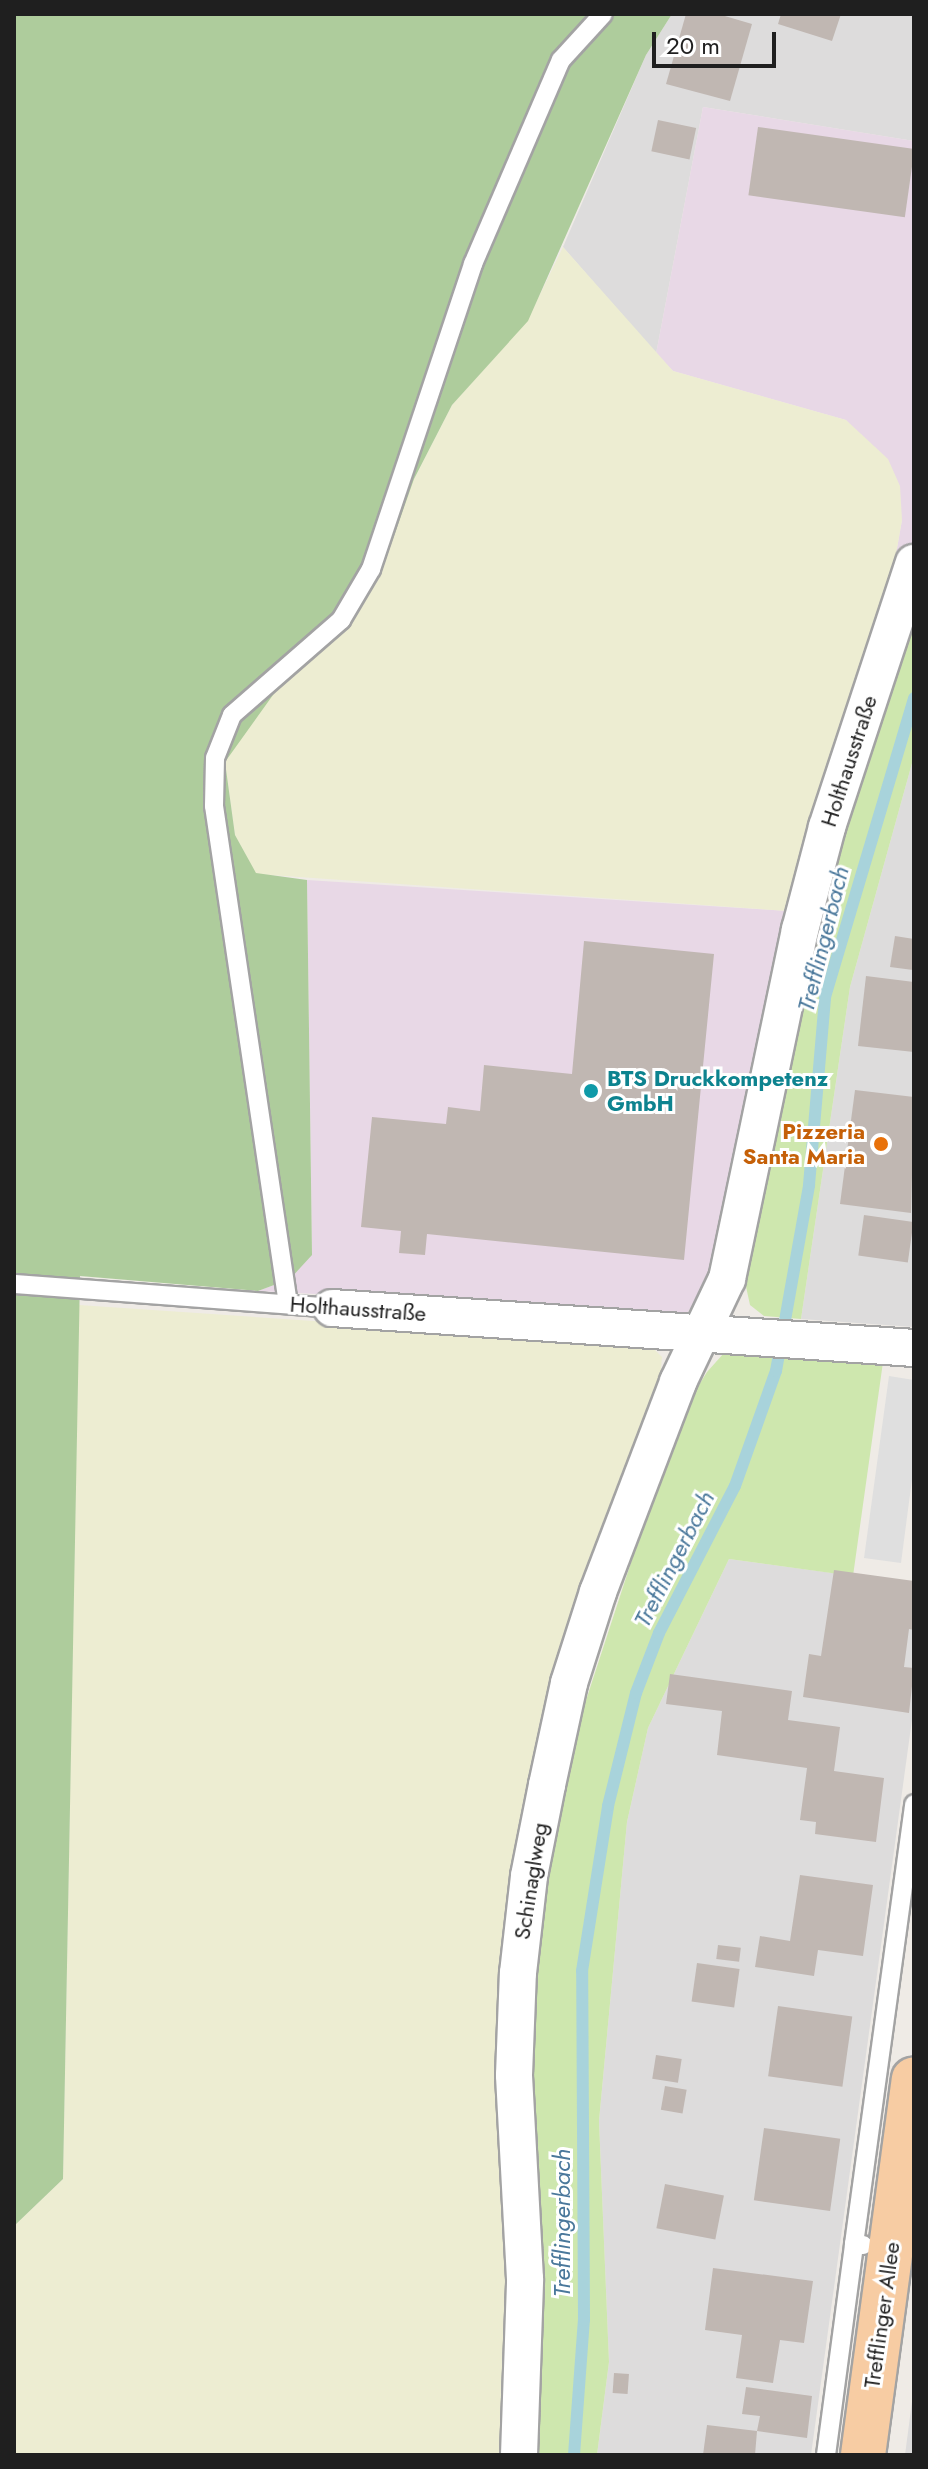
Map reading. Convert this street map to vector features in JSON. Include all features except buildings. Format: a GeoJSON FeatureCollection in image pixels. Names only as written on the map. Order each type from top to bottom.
{"type":"FeatureCollection","features":[{"type":"Feature","properties":{"kind":"main road","name":"Trefflinger Allee"},"geometry":{"type":"LineString","coordinates":[[863,2455],[887,2247],[914,2079]]}},
{"type":"Feature","properties":{"kind":"street","name":"Holthausstraße"},"geometry":{"type":"LineString","coordinates":[[702,1334],[727,1279],[772,1052],[827,827],[914,563]]}},
{"type":"Feature","properties":{"kind":"street","name":"Holthausstraße"},"geometry":{"type":"LineString","coordinates":[[332,1308],[914,1348]]}},
{"type":"Feature","properties":{"kind":"street","name":"Schinaglweg"},"geometry":{"type":"LineString","coordinates":[[519,2455],[525,2279],[514,2075],[529,1876],[569,1683],[588,1622],[678,1382],[702,1334]]}},
{"type":"Feature","properties":{"kind":"lane"},"geometry":{"type":"LineString","coordinates":[[288,1304],[214,806],[215,758],[232,715],[341,620],[371,569],[473,264],[561,60],[603,14]]}},
{"type":"Feature","properties":{"kind":"lane","name":"Holthausstraße"},"geometry":{"type":"LineString","coordinates":[[14,1284],[332,1308]]}},
{"type":"Feature","properties":{"kind":"lane"},"geometry":{"type":"LineString","coordinates":[[826,2455],[887,2247],[914,1804]]}},
{"type":"Feature","properties":{"kind":"shaded area"},"geometry":{"type":"Polygon","coordinates":[[[672,14],[914,14],[914,141],[703,107],[656,354],[563,247],[646,55],[672,14]]]}},
{"type":"Feature","properties":{"kind":"shaded area"},"geometry":{"type":"Polygon","coordinates":[[[703,107],[914,141],[914,559],[896,554],[902,520],[846,420],[673,371],[656,354],[703,107]]]}},
{"type":"Feature","properties":{"kind":"shaded area"},"geometry":{"type":"Polygon","coordinates":[[[914,756],[914,1327],[801,1319],[850,987],[914,756]]]}},
{"type":"Feature","properties":{"kind":"shaded area"},"geometry":{"type":"Polygon","coordinates":[[[307,880],[788,911],[718,1251],[705,1287],[687,1313],[258,1291],[290,1279],[312,1254],[307,880]]]}},
{"type":"Feature","properties":{"kind":"shaded area"},"geometry":{"type":"Polygon","coordinates":[[[889,1376],[914,1380],[914,1464],[901,1563],[864,1558],[889,1376]]]}},
{"type":"Feature","properties":{"kind":"shaded area"},"geometry":{"type":"Polygon","coordinates":[[[729,1559],[914,1584],[914,1705],[811,2455],[597,2455],[609,2362],[599,2121],[627,1822],[648,1728],[729,1559]]]}},
{"type":"Feature","properties":{"kind":"shaded area"},"geometry":{"type":"Polygon","coordinates":[[[914,2386],[914,2455],[905,2455],[914,2386]]]}},
{"type":"Feature","properties":{"kind":"green space"},"geometry":{"type":"Polygon","coordinates":[[[14,14],[672,14],[646,55],[528,321],[452,405],[414,479],[381,573],[347,629],[288,674],[225,762],[235,835],[256,873],[307,880],[312,1255],[290,1279],[258,1291],[80,1276],[63,2179],[14,2226],[14,14]]]}},
{"type":"Feature","properties":{"kind":"green space"},"geometry":{"type":"Polygon","coordinates":[[[563,247],[673,371],[846,420],[888,459],[900,486],[902,520],[896,554],[788,911],[256,874],[235,835],[225,762],[414,479],[452,405],[527,321],[563,247]]]}},
{"type":"Feature","properties":{"kind":"green space"},"geometry":{"type":"Polygon","coordinates":[[[914,615],[914,756],[850,987],[801,1319],[764,1316],[750,1305],[745,1282],[788,1053],[848,812],[914,615]]]}},
{"type":"Feature","properties":{"kind":"green space"},"geometry":{"type":"Polygon","coordinates":[[[79,1305],[622,1342],[650,1345],[662,1357],[660,1381],[540,1757],[504,2455],[14,2455],[14,2226],[63,2179],[79,1305]]]}},
{"type":"Feature","properties":{"kind":"green space"},"geometry":{"type":"Polygon","coordinates":[[[740,1351],[883,1362],[853,1576],[729,1559],[648,1728],[627,1822],[599,2121],[609,2362],[597,2455],[530,2455],[530,2035],[553,1839],[574,1737],[657,1483],[689,1401],[707,1372],[724,1353],[740,1351]]]}},
{"type":"Feature","properties":{"kind":"waterway","name":"Trefflingerbach"},"geometry":{"type":"LineString","coordinates":[[574,2455],[584,2320],[582,1971],[608,1806],[636,1693],[659,1633],[735,1486],[776,1371],[809,1185],[825,997],[914,698]]}},
{"type":"Feature","properties":{"kind":"place","name":"BTS Druckkompetenz GmbH"},"geometry":{"type":"Point","coordinates":[591,1091]}},
{"type":"Feature","properties":{"kind":"place","name":"Pizzeria Santa Maria"},"geometry":{"type":"Point","coordinates":[881,1144]}}]}
